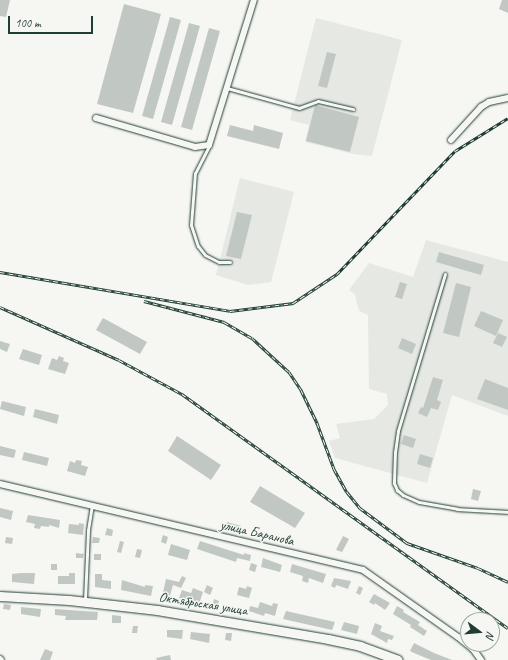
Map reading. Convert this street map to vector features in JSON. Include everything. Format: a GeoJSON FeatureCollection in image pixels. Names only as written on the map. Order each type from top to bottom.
{"type":"FeatureCollection","features":[{"type":"Feature","properties":{"kind":"street"},"geometry":{"type":"LineString","coordinates":[[96,118],[195,147],[209,145],[228,88],[254,0]]}},
{"type":"Feature","properties":{"kind":"street"},"geometry":{"type":"LineString","coordinates":[[451,140],[481,107],[489,102],[508,98]]}},
{"type":"Feature","properties":{"kind":"street","name":"улица Баранова"},"geometry":{"type":"LineString","coordinates":[[0,484],[363,570],[458,637],[473,649],[481,660]]}},
{"type":"Feature","properties":{"kind":"street","name":"Октябрьская улица"},"geometry":{"type":"LineString","coordinates":[[0,596],[85,602],[157,610],[328,639],[360,646],[398,660]]}},
{"type":"Feature","properties":{"kind":"lane"},"geometry":{"type":"LineString","coordinates":[[228,88],[299,108],[318,101],[353,109]]}},
{"type":"Feature","properties":{"kind":"lane"},"geometry":{"type":"LineString","coordinates":[[209,145],[195,173],[191,225],[198,246],[205,255],[219,262],[230,262]]}},
{"type":"Feature","properties":{"kind":"lane"},"geometry":{"type":"LineString","coordinates":[[445,274],[398,431],[395,452],[394,483],[397,490],[403,495],[418,502],[457,509],[508,512]]}},
{"type":"Feature","properties":{"kind":"lane"},"geometry":{"type":"LineString","coordinates":[[85,602],[88,530],[92,506]]}},
{"type":"Feature","properties":{"kind":"shaded area"},"geometry":{"type":"Polygon","coordinates":[[[316,18],[402,40],[372,156],[353,154],[305,142],[309,125],[290,120],[316,18]]]}},
{"type":"Feature","properties":{"kind":"shaded area"},"geometry":{"type":"Polygon","coordinates":[[[240,178],[294,192],[271,282],[248,285],[216,275],[240,178]]]}},
{"type":"Feature","properties":{"kind":"shaded area"},"geometry":{"type":"Polygon","coordinates":[[[426,240],[508,262],[508,416],[452,395],[427,483],[335,458],[329,441],[340,438],[336,424],[374,419],[388,405],[387,394],[369,389],[368,315],[359,311],[355,294],[349,290],[369,263],[413,277],[426,240]]]}},
{"type":"Feature","properties":{"kind":"building"},"geometry":{"type":"Polygon","coordinates":[[[0,0],[10,0],[6,17],[0,16],[0,0]]]}},
{"type":"Feature","properties":{"kind":"building"},"geometry":{"type":"Polygon","coordinates":[[[502,0],[508,0],[508,13],[499,9],[502,0]]]}},
{"type":"Feature","properties":{"kind":"building"},"geometry":{"type":"Polygon","coordinates":[[[124,4],[161,14],[133,113],[97,104],[124,4]]]}},
{"type":"Feature","properties":{"kind":"building"},"geometry":{"type":"Polygon","coordinates":[[[170,17],[181,20],[153,119],[142,116],[170,17]]]}},
{"type":"Feature","properties":{"kind":"building"},"geometry":{"type":"Polygon","coordinates":[[[189,23],[200,26],[172,125],[161,122],[189,23]]]}},
{"type":"Feature","properties":{"kind":"building"},"geometry":{"type":"Polygon","coordinates":[[[209,28],[220,31],[192,130],[181,127],[209,28]]]}},
{"type":"Feature","properties":{"kind":"building"},"geometry":{"type":"Polygon","coordinates":[[[327,52],[336,54],[327,88],[318,86],[327,52]]]}},
{"type":"Feature","properties":{"kind":"building"},"geometry":{"type":"Polygon","coordinates":[[[315,105],[359,117],[350,152],[306,141],[315,105]]]}},
{"type":"Feature","properties":{"kind":"building"},"geometry":{"type":"Polygon","coordinates":[[[230,125],[253,131],[254,125],[283,133],[279,149],[227,136],[230,125]]]}},
{"type":"Feature","properties":{"kind":"building"},"geometry":{"type":"Polygon","coordinates":[[[237,212],[252,215],[241,259],[226,256],[237,212]]]}},
{"type":"Feature","properties":{"kind":"building"},"geometry":{"type":"Polygon","coordinates":[[[439,252],[484,265],[481,275],[436,262],[439,252]]]}},
{"type":"Feature","properties":{"kind":"building"},"geometry":{"type":"Polygon","coordinates":[[[400,282],[407,284],[402,299],[395,297],[400,282]]]}},
{"type":"Feature","properties":{"kind":"building"},"geometry":{"type":"Polygon","coordinates":[[[456,283],[471,287],[459,337],[443,333],[456,283]]]}},
{"type":"Feature","properties":{"kind":"building"},"geometry":{"type":"Polygon","coordinates":[[[481,311],[503,320],[496,336],[474,326],[481,311]]]}},
{"type":"Feature","properties":{"kind":"building"},"geometry":{"type":"Polygon","coordinates":[[[103,318],[147,342],[140,354],[96,330],[103,318]]]}},
{"type":"Feature","properties":{"kind":"building"},"geometry":{"type":"Polygon","coordinates":[[[498,333],[507,337],[502,347],[493,343],[498,333]]]}},
{"type":"Feature","properties":{"kind":"building"},"geometry":{"type":"Polygon","coordinates":[[[402,338],[416,344],[412,354],[398,348],[402,338]]]}},
{"type":"Feature","properties":{"kind":"building"},"geometry":{"type":"Polygon","coordinates":[[[0,341],[10,344],[7,352],[0,349],[0,341]]]}},
{"type":"Feature","properties":{"kind":"building"},"geometry":{"type":"Polygon","coordinates":[[[23,349],[42,355],[39,365],[19,359],[23,349]]]}},
{"type":"Feature","properties":{"kind":"building"},"geometry":{"type":"Polygon","coordinates":[[[59,356],[64,358],[63,361],[69,363],[65,374],[48,369],[52,358],[57,360],[59,356]]]}},
{"type":"Feature","properties":{"kind":"building"},"geometry":{"type":"Polygon","coordinates":[[[433,377],[443,380],[437,400],[441,402],[438,410],[431,408],[427,417],[418,413],[421,407],[423,408],[433,377]]]}},
{"type":"Feature","properties":{"kind":"building"},"geometry":{"type":"Polygon","coordinates":[[[485,379],[508,388],[508,410],[477,399],[485,379]]]}},
{"type":"Feature","properties":{"kind":"building"},"geometry":{"type":"Polygon","coordinates":[[[2,401],[26,407],[24,416],[0,409],[2,401]]]}},
{"type":"Feature","properties":{"kind":"building"},"geometry":{"type":"Polygon","coordinates":[[[35,409],[59,415],[57,424],[33,417],[35,409]]]}},
{"type":"Feature","properties":{"kind":"building"},"geometry":{"type":"Polygon","coordinates":[[[404,435],[416,439],[413,448],[401,444],[404,435]]]}},
{"type":"Feature","properties":{"kind":"building"},"geometry":{"type":"Polygon","coordinates":[[[177,436],[221,465],[211,480],[168,451],[177,436]]]}},
{"type":"Feature","properties":{"kind":"building"},"geometry":{"type":"Polygon","coordinates":[[[0,446],[16,450],[14,458],[0,455],[0,446]]]}},
{"type":"Feature","properties":{"kind":"building"},"geometry":{"type":"Polygon","coordinates":[[[24,452],[49,458],[47,466],[22,460],[24,452]]]}},
{"type":"Feature","properties":{"kind":"building"},"geometry":{"type":"Polygon","coordinates":[[[420,454],[433,458],[430,468],[417,464],[420,454]]]}},
{"type":"Feature","properties":{"kind":"building"},"geometry":{"type":"Polygon","coordinates":[[[76,460],[82,461],[81,465],[88,467],[85,476],[67,471],[70,461],[75,463],[76,460]]]}},
{"type":"Feature","properties":{"kind":"building"},"geometry":{"type":"Polygon","coordinates":[[[260,486],[305,513],[295,528],[250,502],[260,486]]]}},
{"type":"Feature","properties":{"kind":"building"},"geometry":{"type":"Polygon","coordinates":[[[473,489],[481,491],[478,501],[471,499],[473,489]]]}},
{"type":"Feature","properties":{"kind":"building"},"geometry":{"type":"Polygon","coordinates":[[[0,508],[13,511],[11,520],[0,517],[0,508]]]}},
{"type":"Feature","properties":{"kind":"building"},"geometry":{"type":"Polygon","coordinates":[[[28,515],[60,520],[59,528],[49,525],[49,527],[41,526],[40,529],[34,528],[35,524],[26,522],[28,515]]]}},
{"type":"Feature","properties":{"kind":"building"},"geometry":{"type":"Polygon","coordinates":[[[227,522],[241,526],[239,533],[225,530],[227,522]]]}},
{"type":"Feature","properties":{"kind":"building"},"geometry":{"type":"Polygon","coordinates":[[[79,523],[84,524],[83,535],[68,533],[69,524],[79,525],[79,523]]]}},
{"type":"Feature","properties":{"kind":"building"},"geometry":{"type":"Polygon","coordinates":[[[107,528],[113,530],[112,536],[105,535],[107,528]]]}},
{"type":"Feature","properties":{"kind":"building"},"geometry":{"type":"Polygon","coordinates":[[[163,535],[168,537],[166,544],[161,542],[163,535]]]}},
{"type":"Feature","properties":{"kind":"building"},"geometry":{"type":"Polygon","coordinates":[[[343,536],[349,539],[342,552],[336,550],[343,536]]]}},
{"type":"Feature","properties":{"kind":"building"},"geometry":{"type":"Polygon","coordinates":[[[6,537],[13,538],[12,544],[5,543],[6,537]]]}},
{"type":"Feature","properties":{"kind":"building"},"geometry":{"type":"Polygon","coordinates":[[[93,537],[100,538],[99,543],[92,543],[93,537]]]}},
{"type":"Feature","properties":{"kind":"building"},"geometry":{"type":"Polygon","coordinates":[[[120,541],[124,542],[121,553],[117,552],[120,541]]]}},
{"type":"Feature","properties":{"kind":"building"},"geometry":{"type":"Polygon","coordinates":[[[200,541],[244,555],[244,553],[251,555],[250,561],[237,558],[236,562],[197,549],[200,541]]]}},
{"type":"Feature","properties":{"kind":"building"},"geometry":{"type":"Polygon","coordinates":[[[171,544],[190,550],[187,560],[168,555],[171,544]]]}},
{"type":"Feature","properties":{"kind":"building"},"geometry":{"type":"Polygon","coordinates":[[[137,549],[142,550],[140,558],[135,557],[137,549]]]}},
{"type":"Feature","properties":{"kind":"building"},"geometry":{"type":"Polygon","coordinates":[[[76,553],[84,554],[83,558],[76,558],[76,553]]]}},
{"type":"Feature","properties":{"kind":"building"},"geometry":{"type":"Polygon","coordinates":[[[94,554],[101,554],[101,560],[94,560],[94,554]]]}},
{"type":"Feature","properties":{"kind":"building"},"geometry":{"type":"Polygon","coordinates":[[[263,558],[282,565],[280,572],[261,567],[263,558]]]}},
{"type":"Feature","properties":{"kind":"building"},"geometry":{"type":"Polygon","coordinates":[[[251,563],[257,565],[255,572],[249,570],[251,563]]]}},
{"type":"Feature","properties":{"kind":"building"},"geometry":{"type":"Polygon","coordinates":[[[51,564],[57,564],[57,570],[51,570],[51,564]]]}},
{"type":"Feature","properties":{"kind":"building"},"geometry":{"type":"Polygon","coordinates":[[[292,564],[326,574],[323,583],[309,578],[308,583],[302,581],[303,576],[290,572],[292,564]]]}},
{"type":"Feature","properties":{"kind":"building"},"geometry":{"type":"Polygon","coordinates":[[[35,573],[34,584],[12,582],[12,574],[35,573]]]}},
{"type":"Feature","properties":{"kind":"building"},"geometry":{"type":"Polygon","coordinates":[[[69,573],[75,573],[75,584],[58,584],[58,576],[69,576],[69,573]]]}},
{"type":"Feature","properties":{"kind":"building"},"geometry":{"type":"Polygon","coordinates":[[[95,574],[102,574],[102,580],[111,581],[111,589],[95,587],[95,574]]]}},
{"type":"Feature","properties":{"kind":"building"},"geometry":{"type":"Polygon","coordinates":[[[182,576],[186,578],[181,588],[173,585],[169,599],[162,597],[166,579],[179,582],[182,576]]]}},
{"type":"Feature","properties":{"kind":"building"},"geometry":{"type":"Polygon","coordinates":[[[334,578],[351,581],[348,589],[336,585],[335,588],[331,586],[334,578]]]}},
{"type":"Feature","properties":{"kind":"building"},"geometry":{"type":"Polygon","coordinates":[[[122,580],[145,587],[145,585],[153,586],[151,596],[121,590],[122,580]]]}},
{"type":"Feature","properties":{"kind":"building"},"geometry":{"type":"Polygon","coordinates":[[[207,585],[213,588],[210,595],[204,592],[207,585]]]}},
{"type":"Feature","properties":{"kind":"building"},"geometry":{"type":"Polygon","coordinates":[[[247,586],[252,588],[249,598],[237,595],[239,587],[246,589],[247,586]]]}},
{"type":"Feature","properties":{"kind":"building"},"geometry":{"type":"Polygon","coordinates":[[[359,586],[363,588],[360,595],[356,593],[359,586]]]}},
{"type":"Feature","properties":{"kind":"building"},"geometry":{"type":"Polygon","coordinates":[[[193,588],[203,592],[199,604],[179,598],[182,590],[191,593],[193,588]]]}},
{"type":"Feature","properties":{"kind":"building"},"geometry":{"type":"Polygon","coordinates":[[[374,594],[390,603],[385,610],[375,603],[374,605],[369,602],[374,594]]]}},
{"type":"Feature","properties":{"kind":"building"},"geometry":{"type":"Polygon","coordinates":[[[214,599],[219,601],[217,609],[212,607],[214,599]]]}},
{"type":"Feature","properties":{"kind":"building"},"geometry":{"type":"Polygon","coordinates":[[[260,602],[272,606],[273,603],[278,604],[275,616],[265,613],[264,616],[249,611],[250,606],[258,608],[260,602]]]}},
{"type":"Feature","properties":{"kind":"building"},"geometry":{"type":"Polygon","coordinates":[[[4,604],[11,605],[10,610],[3,609],[4,604]]]}},
{"type":"Feature","properties":{"kind":"building"},"geometry":{"type":"Polygon","coordinates":[[[397,606],[404,610],[403,612],[420,622],[418,625],[427,631],[424,636],[410,627],[411,625],[393,614],[397,606]]]}},
{"type":"Feature","properties":{"kind":"building"},"geometry":{"type":"Polygon","coordinates":[[[21,607],[41,609],[40,617],[21,614],[21,607]]]}},
{"type":"Feature","properties":{"kind":"building"},"geometry":{"type":"Polygon","coordinates":[[[55,609],[98,612],[97,620],[65,620],[66,616],[55,615],[55,609]]]}},
{"type":"Feature","properties":{"kind":"building"},"geometry":{"type":"Polygon","coordinates":[[[286,611],[335,622],[332,630],[283,619],[286,611]]]}},
{"type":"Feature","properties":{"kind":"building"},"geometry":{"type":"Polygon","coordinates":[[[112,615],[121,616],[121,623],[112,623],[112,615]]]}},
{"type":"Feature","properties":{"kind":"building"},"geometry":{"type":"Polygon","coordinates":[[[344,622],[359,626],[357,634],[341,630],[344,622]]]}},
{"type":"Feature","properties":{"kind":"building"},"geometry":{"type":"Polygon","coordinates":[[[375,623],[382,626],[380,631],[394,636],[392,640],[388,639],[387,643],[371,634],[375,623]]]}},
{"type":"Feature","properties":{"kind":"building"},"geometry":{"type":"Polygon","coordinates":[[[133,626],[138,626],[137,633],[132,633],[133,626]]]}},
{"type":"Feature","properties":{"kind":"building"},"geometry":{"type":"Polygon","coordinates":[[[167,630],[183,630],[182,639],[167,637],[167,630]]]}},
{"type":"Feature","properties":{"kind":"building"},"geometry":{"type":"Polygon","coordinates":[[[191,632],[210,634],[209,643],[190,639],[191,632]]]}},
{"type":"Feature","properties":{"kind":"building"},"geometry":{"type":"Polygon","coordinates":[[[226,633],[232,633],[231,641],[225,640],[226,633]]]}},
{"type":"Feature","properties":{"kind":"building"},"geometry":{"type":"Polygon","coordinates":[[[414,643],[452,660],[431,660],[414,653],[410,651],[414,643]]]}},
{"type":"Feature","properties":{"kind":"building"},"geometry":{"type":"Polygon","coordinates":[[[45,649],[53,652],[50,660],[40,660],[45,649]]]}},
{"type":"Feature","properties":{"kind":"building"},"geometry":{"type":"Polygon","coordinates":[[[170,655],[171,660],[157,660],[156,658],[170,655]]]}},
{"type":"Feature","properties":{"kind":"railway"},"geometry":{"type":"LineString","coordinates":[[0,272],[230,311],[293,303],[337,274],[455,151],[508,118]]}},
{"type":"Feature","properties":{"kind":"railway"},"geometry":{"type":"LineString","coordinates":[[144,301],[224,322],[252,338],[289,372],[301,390],[317,423],[334,469],[347,492],[360,508],[407,543],[478,568],[508,582]]}},
{"type":"Feature","properties":{"kind":"railway"},"geometry":{"type":"LineString","coordinates":[[0,307],[119,360],[182,394],[508,628]]}}]}
